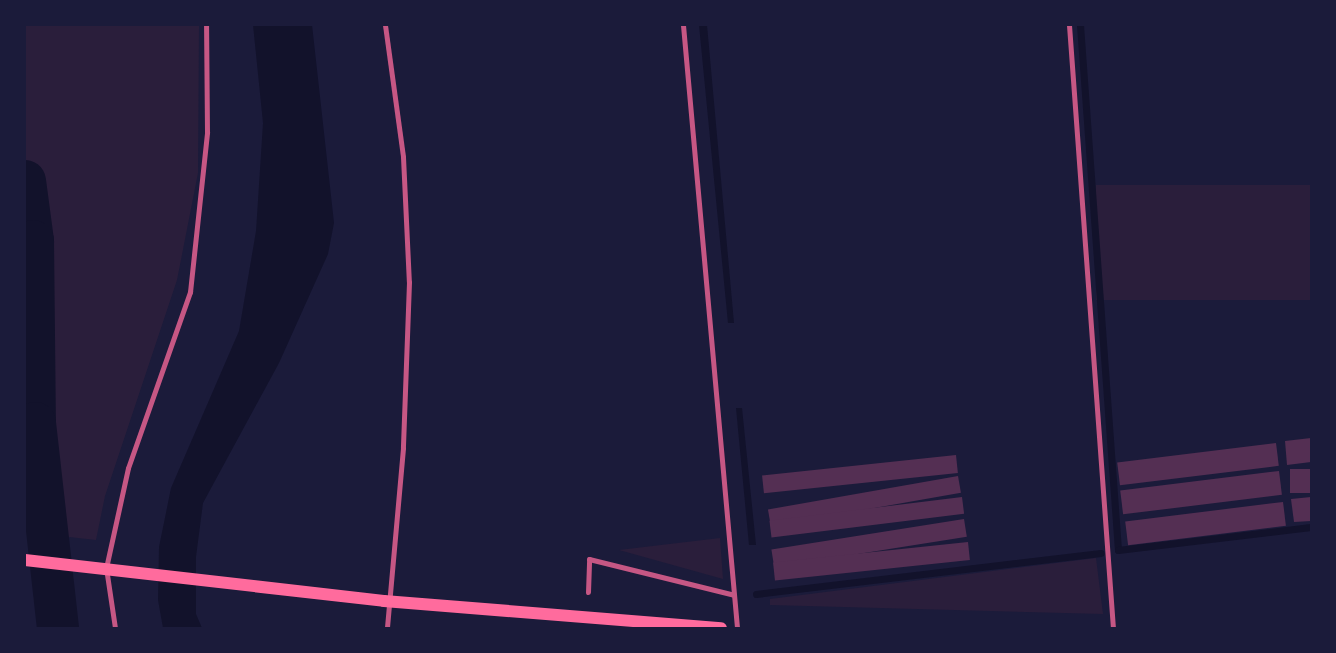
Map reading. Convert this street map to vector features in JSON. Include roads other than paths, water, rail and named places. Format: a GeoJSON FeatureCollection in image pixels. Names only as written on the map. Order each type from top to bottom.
{"type":"FeatureCollection","features":[{"type":"Feature","properties":{"kind":"main road"},"geometry":{"type":"LineString","coordinates":[[25,560],[112,568],[388,601],[721,628]]}},
{"type":"Feature","properties":{"kind":"street"},"geometry":{"type":"LineString","coordinates":[[115,628],[112,568],[128,468],[190,292],[207,132],[206,25]]}},
{"type":"Feature","properties":{"kind":"street"},"geometry":{"type":"LineString","coordinates":[[385,25],[403,157],[408,282],[403,448],[387,628]]}},
{"type":"Feature","properties":{"kind":"street"},"geometry":{"type":"LineString","coordinates":[[683,25],[737,628]]}},
{"type":"Feature","properties":{"kind":"street"},"geometry":{"type":"LineString","coordinates":[[1069,25],[1113,628]]}},
{"type":"Feature","properties":{"kind":"street"},"geometry":{"type":"LineString","coordinates":[[588,592],[589,559],[734,595]]}},
{"type":"Feature","properties":{"kind":"waterway"},"geometry":{"type":"LineString","coordinates":[[1080,25],[1118,550],[1311,527]]}},
{"type":"Feature","properties":{"kind":"waterway"},"geometry":{"type":"LineString","coordinates":[[25,181],[33,241],[35,423],[58,628]]}},
{"type":"Feature","properties":{"kind":"waterway"},"geometry":{"type":"LineString","coordinates":[[756,594],[1101,553]]}}]}
